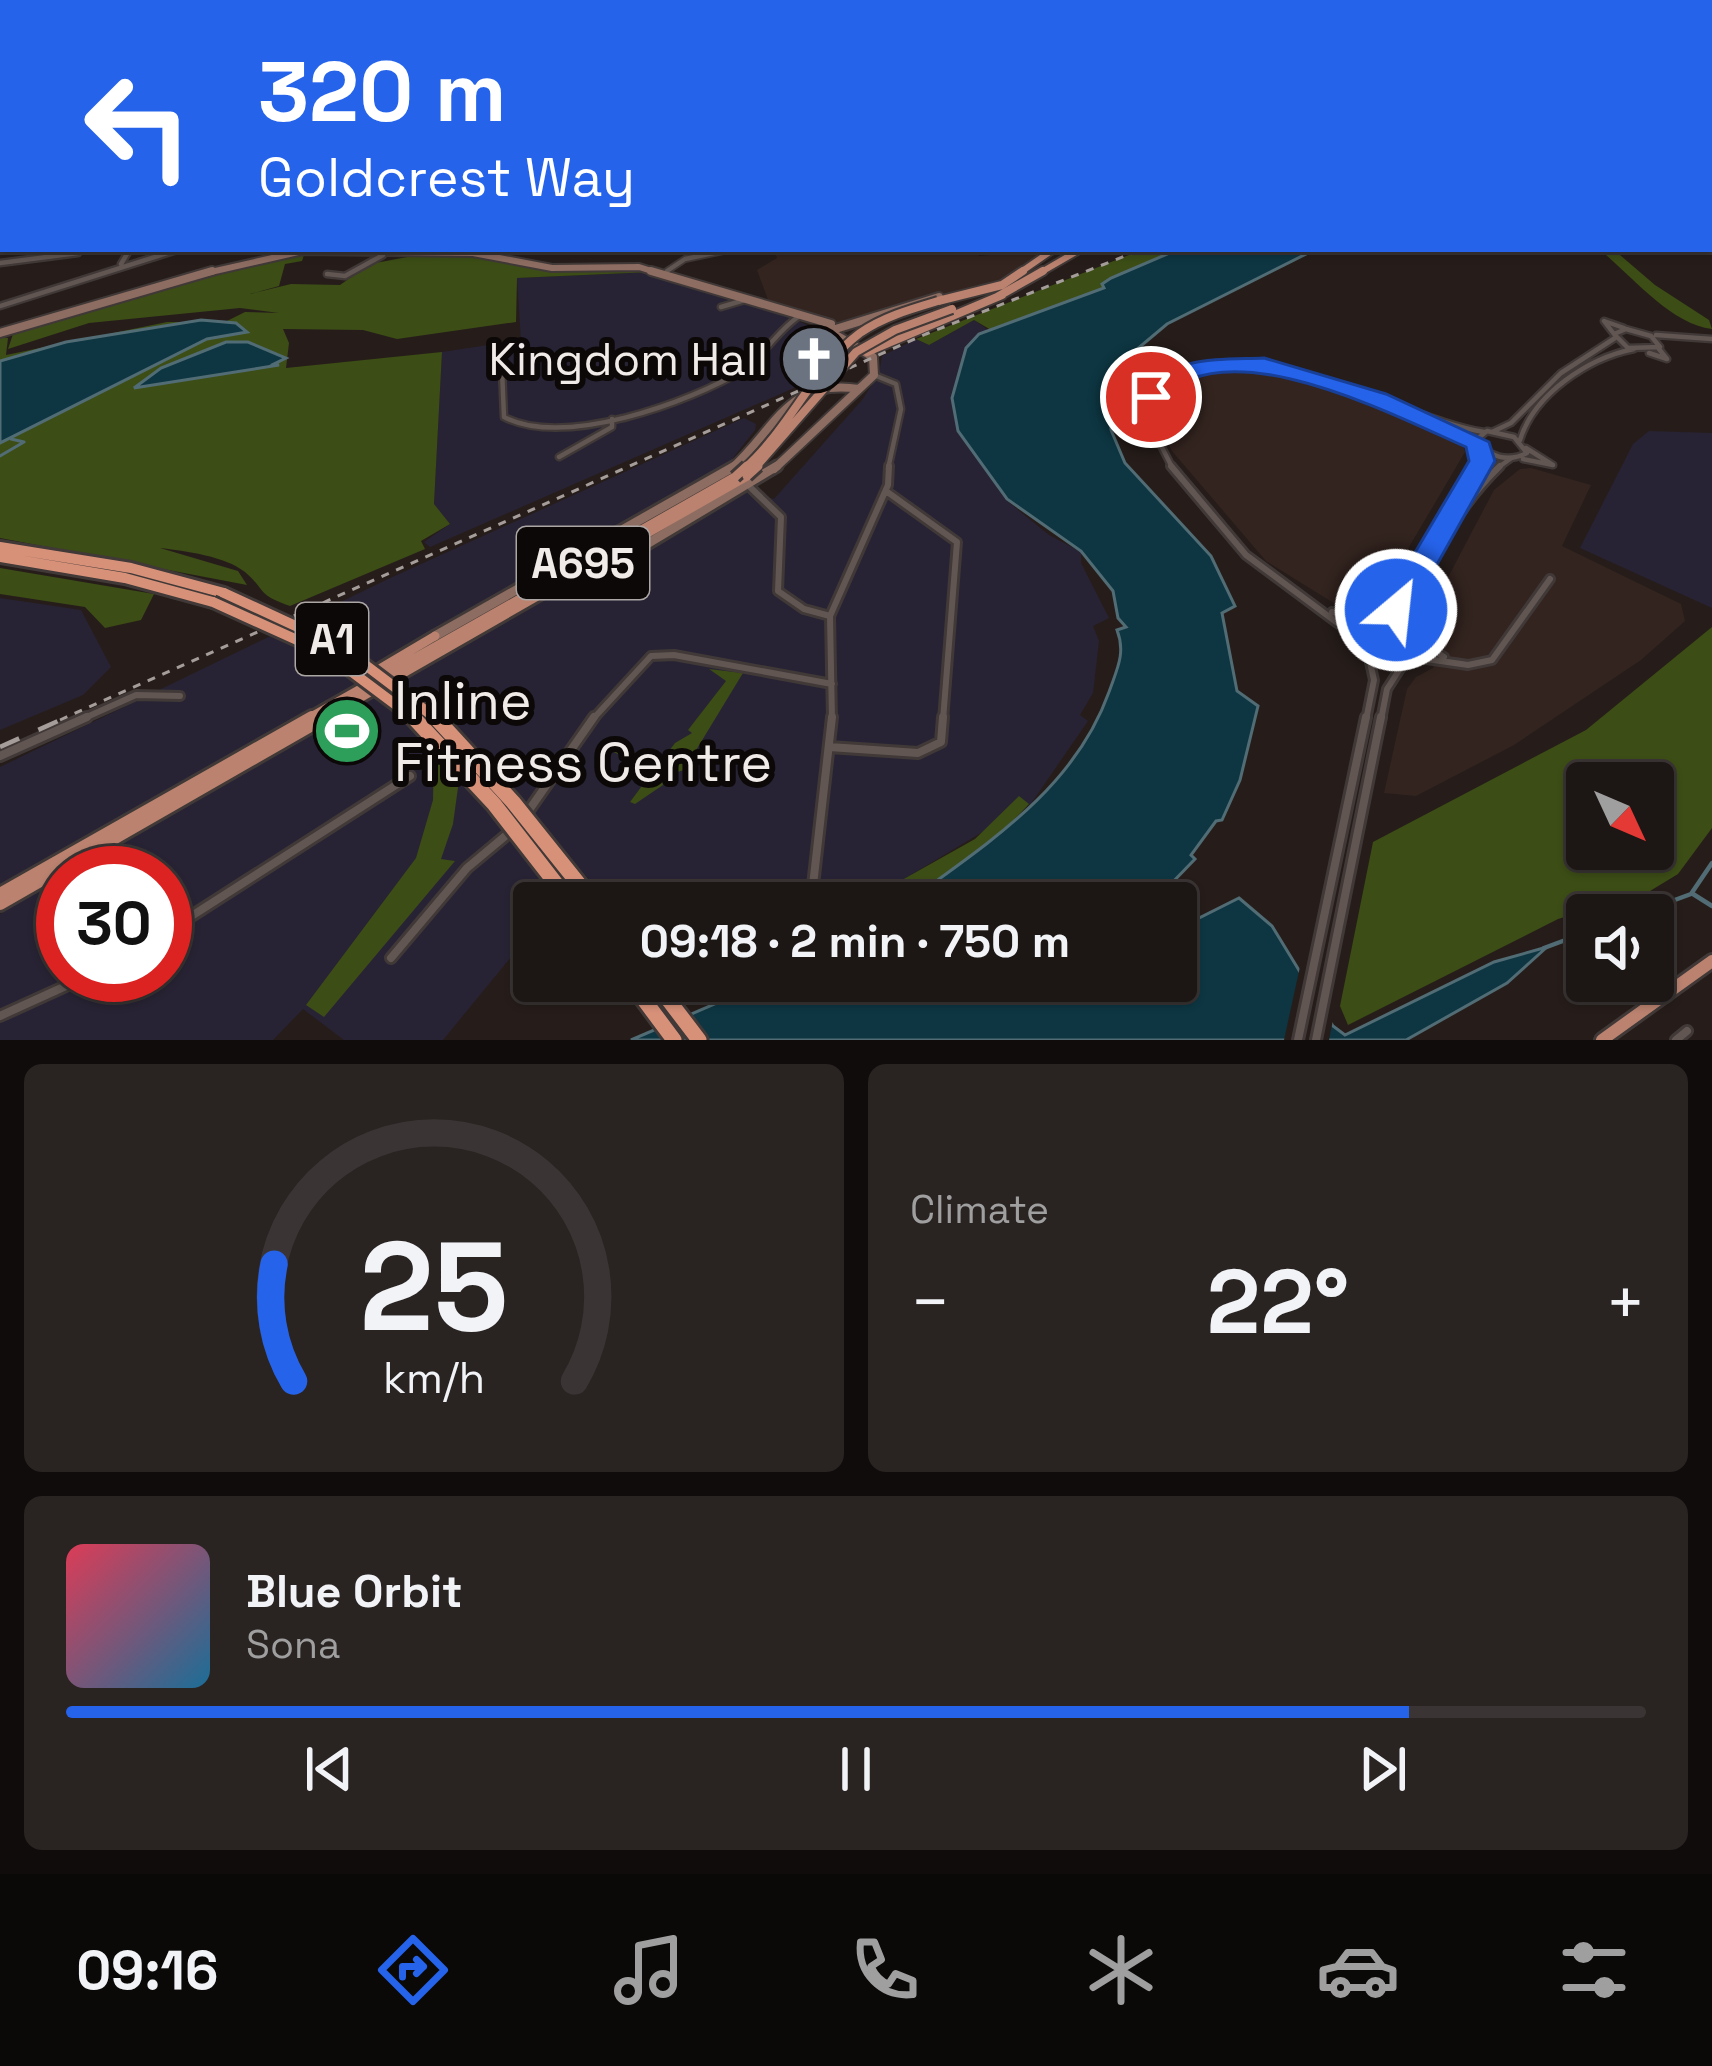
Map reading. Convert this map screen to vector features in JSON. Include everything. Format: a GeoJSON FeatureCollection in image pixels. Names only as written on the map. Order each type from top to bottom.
{"type":"FeatureCollection","features":[{"type":"Feature","properties":{"kind":"highway","name":"A1"},"geometry":{"type":"LineString","coordinates":[[0,547],[131,568],[333,639],[429,707],[488,768],[577,882]]}},
{"type":"Feature","properties":{"kind":"highway","name":"A1"},"geometry":{"type":"LineString","coordinates":[[0,557],[218,597],[314,644],[401,703],[464,765],[555,882]]}},
{"type":"Feature","properties":{"kind":"highway"},"geometry":{"type":"LineString","coordinates":[[646,1002],[674,1040]]}},
{"type":"Feature","properties":{"kind":"highway"},"geometry":{"type":"LineString","coordinates":[[670,1002],[699,1040]]}},
{"type":"Feature","properties":{"kind":"main road"},"geometry":{"type":"LineString","coordinates":[[0,333],[284,252]]}},
{"type":"Feature","properties":{"kind":"main road"},"geometry":{"type":"LineString","coordinates":[[328,252],[421,252]]}},
{"type":"Feature","properties":{"kind":"main road"},"geometry":{"type":"LineString","coordinates":[[466,252],[513,257],[552,268],[667,271],[833,328],[875,360],[874,375],[787,460],[744,480],[632,553],[544,593]]}},
{"type":"Feature","properties":{"kind":"main road","name":"A695"},"geometry":{"type":"LineString","coordinates":[[997,292],[1050,252]]}},
{"type":"Feature","properties":{"kind":"main road","name":"A695"},"geometry":{"type":"LineString","coordinates":[[100,846],[744,480],[776,451],[848,358],[893,330],[997,292],[1075,252]]}},
{"type":"Feature","properties":{"kind":"main road"},"geometry":{"type":"LineString","coordinates":[[833,328],[939,299],[997,292]]}},
{"type":"Feature","properties":{"kind":"main road"},"geometry":{"type":"LineString","coordinates":[[867,352],[997,292]]}},
{"type":"Feature","properties":{"kind":"main road","name":"A695"},"geometry":{"type":"LineString","coordinates":[[0,894],[301,720],[744,480],[844,340],[884,316],[939,299]]}},
{"type":"Feature","properties":{"kind":"main road"},"geometry":{"type":"LineString","coordinates":[[301,720],[435,636],[721,478],[748,455],[774,415],[792,400],[828,383],[859,389]]}},
{"type":"Feature","properties":{"kind":"main road","name":"A695"},"geometry":{"type":"LineString","coordinates":[[0,905],[36,883]]}},
{"type":"Feature","properties":{"kind":"main road"},"geometry":{"type":"LineString","coordinates":[[1602,1040],[1712,961]]}},
{"type":"Feature","properties":{"kind":"street"},"geometry":{"type":"LineString","coordinates":[[121,264],[128,252]]}},
{"type":"Feature","properties":{"kind":"street"},"geometry":{"type":"LineString","coordinates":[[0,306],[168,252]]}},
{"type":"Feature","properties":{"kind":"street"},"geometry":{"type":"LineString","coordinates":[[667,271],[685,259],[719,252]]}},
{"type":"Feature","properties":{"kind":"street"},"geometry":{"type":"LineString","coordinates":[[0,263],[78,253]]}},
{"type":"Feature","properties":{"kind":"street"},"geometry":{"type":"LineString","coordinates":[[327,274],[345,276],[383,255]]}},
{"type":"Feature","properties":{"kind":"street"},"geometry":{"type":"LineString","coordinates":[[32,278],[42,291]]}},
{"type":"Feature","properties":{"kind":"street"},"geometry":{"type":"LineString","coordinates":[[721,307],[748,299]]}},
{"type":"Feature","properties":{"kind":"street"},"geometry":{"type":"LineString","coordinates":[[1594,314],[1630,330],[1675,339],[1712,339]]}},
{"type":"Feature","properties":{"kind":"street"},"geometry":{"type":"LineString","coordinates":[[502,370],[504,417],[512,425],[542,430],[612,419],[742,371],[800,318]]}},
{"type":"Feature","properties":{"kind":"street"},"geometry":{"type":"LineString","coordinates":[[1604,320],[1615,336],[1634,349]]}},
{"type":"Feature","properties":{"kind":"street"},"geometry":{"type":"LineString","coordinates":[[1298,1040],[1374,680],[1367,650],[1359,639],[1247,556],[1174,469],[1149,427],[1154,392],[1190,368],[1256,363],[1316,377],[1452,427],[1494,431],[1511,423],[1567,369],[1630,330]]}},
{"type":"Feature","properties":{"kind":"street"},"geometry":{"type":"LineString","coordinates":[[1643,332],[1667,359]]}},
{"type":"Feature","properties":{"kind":"street"},"geometry":{"type":"LineString","coordinates":[[1643,351],[1675,339]]}},
{"type":"Feature","properties":{"kind":"street"},"geometry":{"type":"LineString","coordinates":[[1520,440],[1523,427],[1568,380],[1608,353],[1634,349],[1676,365]]}},
{"type":"Feature","properties":{"kind":"street"},"geometry":{"type":"LineString","coordinates":[[813,882],[829,747],[830,616],[886,491],[901,397],[893,381],[874,375]]}},
{"type":"Feature","properties":{"kind":"street"},"geometry":{"type":"LineString","coordinates":[[559,458],[612,427],[612,419]]}},
{"type":"Feature","properties":{"kind":"street"},"geometry":{"type":"LineString","coordinates":[[1452,427],[1480,446],[1515,459],[1553,465],[1520,440],[1494,431]]}},
{"type":"Feature","properties":{"kind":"street"},"geometry":{"type":"LineString","coordinates":[[1322,609],[1366,621],[1398,608],[1482,461],[1484,432]]}},
{"type":"Feature","properties":{"kind":"street"},"geometry":{"type":"LineString","coordinates":[[1316,1040],[1387,689],[1409,659],[1412,610],[1487,474],[1526,448]]}},
{"type":"Feature","properties":{"kind":"street"},"geometry":{"type":"LineString","coordinates":[[744,480],[781,517],[772,566],[778,589],[803,609],[830,616]]}},
{"type":"Feature","properties":{"kind":"street"},"geometry":{"type":"LineString","coordinates":[[829,747],[918,753],[941,742],[957,542],[886,491]]}},
{"type":"Feature","properties":{"kind":"street"},"geometry":{"type":"LineString","coordinates":[[1367,650],[1468,665],[1492,660],[1550,579]]}},
{"type":"Feature","properties":{"kind":"street"},"geometry":{"type":"LineString","coordinates":[[1379,619],[1447,659]]}},
{"type":"Feature","properties":{"kind":"street"},"geometry":{"type":"LineString","coordinates":[[1359,639],[1366,621]]}},
{"type":"Feature","properties":{"kind":"street"},"geometry":{"type":"LineString","coordinates":[[391,958],[467,868],[523,820],[550,770],[647,658],[669,654],[832,684]]}},
{"type":"Feature","properties":{"kind":"street"},"geometry":{"type":"LineString","coordinates":[[0,756],[136,695],[180,696]]}},
{"type":"Feature","properties":{"kind":"street"},"geometry":{"type":"LineString","coordinates":[[192,916],[410,776]]}},
{"type":"Feature","properties":{"kind":"street"},"geometry":{"type":"LineString","coordinates":[[0,1016],[36,1000]]}},
{"type":"Feature","properties":{"kind":"street"},"geometry":{"type":"LineString","coordinates":[[1676,1040],[1687,1031]]}},
{"type":"Feature","properties":{"kind":"shaded area"},"geometry":{"type":"Polygon","coordinates":[[[775,252],[977,252],[979,256],[1049,252],[993,289],[839,323],[771,308],[757,270],[777,258],[775,252]]]}},
{"type":"Feature","properties":{"kind":"shaded area"},"geometry":{"type":"Polygon","coordinates":[[[650,272],[789,316],[860,352],[810,381],[430,547],[424,542],[450,524],[434,505],[442,352],[521,340],[517,278],[650,272]]]}},
{"type":"Feature","properties":{"kind":"shaded area"},"geometry":{"type":"Polygon","coordinates":[[[974,320],[987,329],[963,368],[958,431],[1006,500],[1049,535],[1081,552],[1081,563],[1109,618],[1093,626],[1099,641],[1093,693],[1080,715],[1088,721],[1030,805],[1018,797],[994,825],[899,882],[591,882],[582,871],[573,882],[513,882],[513,955],[443,1040],[344,1040],[303,1009],[273,1040],[0,1040],[0,914],[36,892],[36,1002],[192,1002],[192,846],[115,846],[735,490],[774,499],[862,400],[879,374],[882,356],[916,339],[929,345],[974,320]]]}},
{"type":"Feature","properties":{"kind":"shaded area"},"geometry":{"type":"Polygon","coordinates":[[[1220,369],[1296,378],[1431,426],[1464,446],[1465,452],[1376,603],[1360,609],[1340,607],[1266,561],[1172,451],[1159,426],[1165,392],[1189,376],[1220,369]]]}},
{"type":"Feature","properties":{"kind":"shaded area"},"geometry":{"type":"Polygon","coordinates":[[[744,418],[756,424],[726,467],[730,476],[76,846],[36,846],[36,869],[0,889],[0,767],[388,579],[744,418]]]}},
{"type":"Feature","properties":{"kind":"shaded area"},"geometry":{"type":"Polygon","coordinates":[[[1649,431],[1712,433],[1712,608],[1580,548],[1633,444],[1649,431]]]}},
{"type":"Feature","properties":{"kind":"shaded area"},"geometry":{"type":"Polygon","coordinates":[[[1520,469],[1591,485],[1562,546],[1681,604],[1685,621],[1641,660],[1514,745],[1416,796],[1384,793],[1407,689],[1416,677],[1433,668],[1438,642],[1425,621],[1494,490],[1520,469]]]}},
{"type":"Feature","properties":{"kind":"shaded area"},"geometry":{"type":"Polygon","coordinates":[[[0,598],[81,610],[111,667],[83,695],[0,730],[0,598]]]}},
{"type":"Feature","properties":{"kind":"green space"},"geometry":{"type":"Polygon","coordinates":[[[1136,252],[1172,252],[1111,278],[1103,283],[1105,288],[991,330],[974,320],[929,345],[916,339],[1136,252]]]}},
{"type":"Feature","properties":{"kind":"green space"},"geometry":{"type":"Polygon","coordinates":[[[1602,252],[1616,252],[1655,285],[1709,320],[1712,329],[1681,318],[1602,252]]]}},
{"type":"Feature","properties":{"kind":"green space"},"geometry":{"type":"Polygon","coordinates":[[[304,255],[302,261],[285,264],[279,286],[250,294],[291,284],[340,285],[370,264],[418,255],[493,257],[555,271],[652,272],[517,278],[516,322],[397,339],[363,330],[283,329],[289,343],[286,368],[442,352],[434,504],[450,524],[421,541],[425,549],[290,606],[267,595],[237,566],[204,555],[160,548],[238,571],[247,585],[0,538],[0,337],[8,338],[6,355],[167,322],[225,322],[245,312],[279,313],[240,308],[89,323],[8,349],[13,334],[266,259],[304,255]]]}},
{"type":"Feature","properties":{"kind":"green space"},"geometry":{"type":"Polygon","coordinates":[[[0,568],[154,594],[141,620],[105,628],[85,607],[0,594],[0,568]]]}},
{"type":"Feature","properties":{"kind":"green space"},"geometry":{"type":"Polygon","coordinates":[[[1712,627],[1712,828],[1678,874],[1640,894],[1566,894],[1566,917],[1348,1025],[1340,1006],[1373,842],[1586,730],[1712,627]]]}},
{"type":"Feature","properties":{"kind":"green space"},"geometry":{"type":"Polygon","coordinates":[[[709,669],[743,673],[684,770],[661,777],[663,785],[635,804],[630,802],[653,771],[597,744],[657,767],[675,743],[692,733],[688,730],[726,681],[709,669]]]}},
{"type":"Feature","properties":{"kind":"green space"},"geometry":{"type":"Polygon","coordinates":[[[434,742],[460,773],[453,824],[441,859],[455,861],[324,1017],[306,1005],[416,858],[433,800],[434,742]]]}},
{"type":"Feature","properties":{"kind":"green space"},"geometry":{"type":"Polygon","coordinates":[[[1019,796],[1029,804],[938,882],[898,882],[975,839],[1019,796]]]}},
{"type":"Feature","properties":{"kind":"water"},"geometry":{"type":"Polygon","coordinates":[[[1172,252],[1310,252],[1167,324],[1117,366],[1108,388],[1111,430],[1125,463],[1211,556],[1235,606],[1222,613],[1237,691],[1258,706],[1240,780],[1222,820],[1216,821],[1191,855],[1195,859],[1173,882],[935,882],[1024,812],[1074,758],[1094,727],[1121,654],[1117,630],[1126,627],[1118,618],[1113,591],[1081,551],[1007,499],[958,431],[952,398],[966,348],[979,334],[1104,288],[1102,284],[1172,252]]]}},
{"type":"Feature","properties":{"kind":"water"},"geometry":{"type":"Polygon","coordinates":[[[201,320],[236,323],[247,332],[207,339],[0,443],[0,361],[66,342],[201,320]]]}},
{"type":"Feature","properties":{"kind":"water"},"geometry":{"type":"Polygon","coordinates":[[[226,342],[248,342],[286,358],[274,364],[279,365],[134,388],[161,368],[226,342]]]}},
{"type":"Feature","properties":{"kind":"water"},"geometry":{"type":"Polygon","coordinates":[[[1239,898],[1272,926],[1333,1026],[1345,1035],[1494,962],[1547,947],[1507,983],[1406,1040],[631,1040],[719,1002],[1197,1002],[1197,919],[1239,898]]]}},
{"type":"Feature","properties":{"kind":"pier"},"geometry":{"type":"Polygon","coordinates":[[[1301,962],[1334,1015],[1329,1040],[1284,1040],[1301,962]]]}},
{"type":"Feature","properties":{"kind":"waterway"},"geometry":{"type":"LineString","coordinates":[[0,456],[24,442],[11,439]]}},
{"type":"Feature","properties":{"kind":"waterway"},"geometry":{"type":"LineString","coordinates":[[1674,900],[1691,894],[1712,863]]}},
{"type":"Feature","properties":{"kind":"waterway"},"geometry":{"type":"LineString","coordinates":[[1693,894],[1712,906]]}},
{"type":"Feature","properties":{"kind":"waterway"},"geometry":{"type":"LineString","coordinates":[[1544,948],[1566,940]]}},
{"type":"Feature","properties":{"kind":"railway"},"geometry":{"type":"LineString","coordinates":[[60,720],[926,334],[1135,252]]}},
{"type":"Feature","properties":{"kind":"railway"},"geometry":{"type":"LineString","coordinates":[[0,747],[67,717]]}},
{"type":"Feature","properties":{"kind":"place","name":"Kingdom Hall"},"geometry":{"type":"Point","coordinates":[814,359]}},
{"type":"Feature","properties":{"kind":"place","name":"Inline Fitness Centre"},"geometry":{"type":"Point","coordinates":[347,731]}},
{"type":"Feature","properties":{"kind":"route"},"geometry":{"type":"LineString","coordinates":[[1151,397],[1163,382],[1190,368],[1264,364],[1378,399],[1452,427],[1477,442],[1484,457],[1396,610]]}}]}
